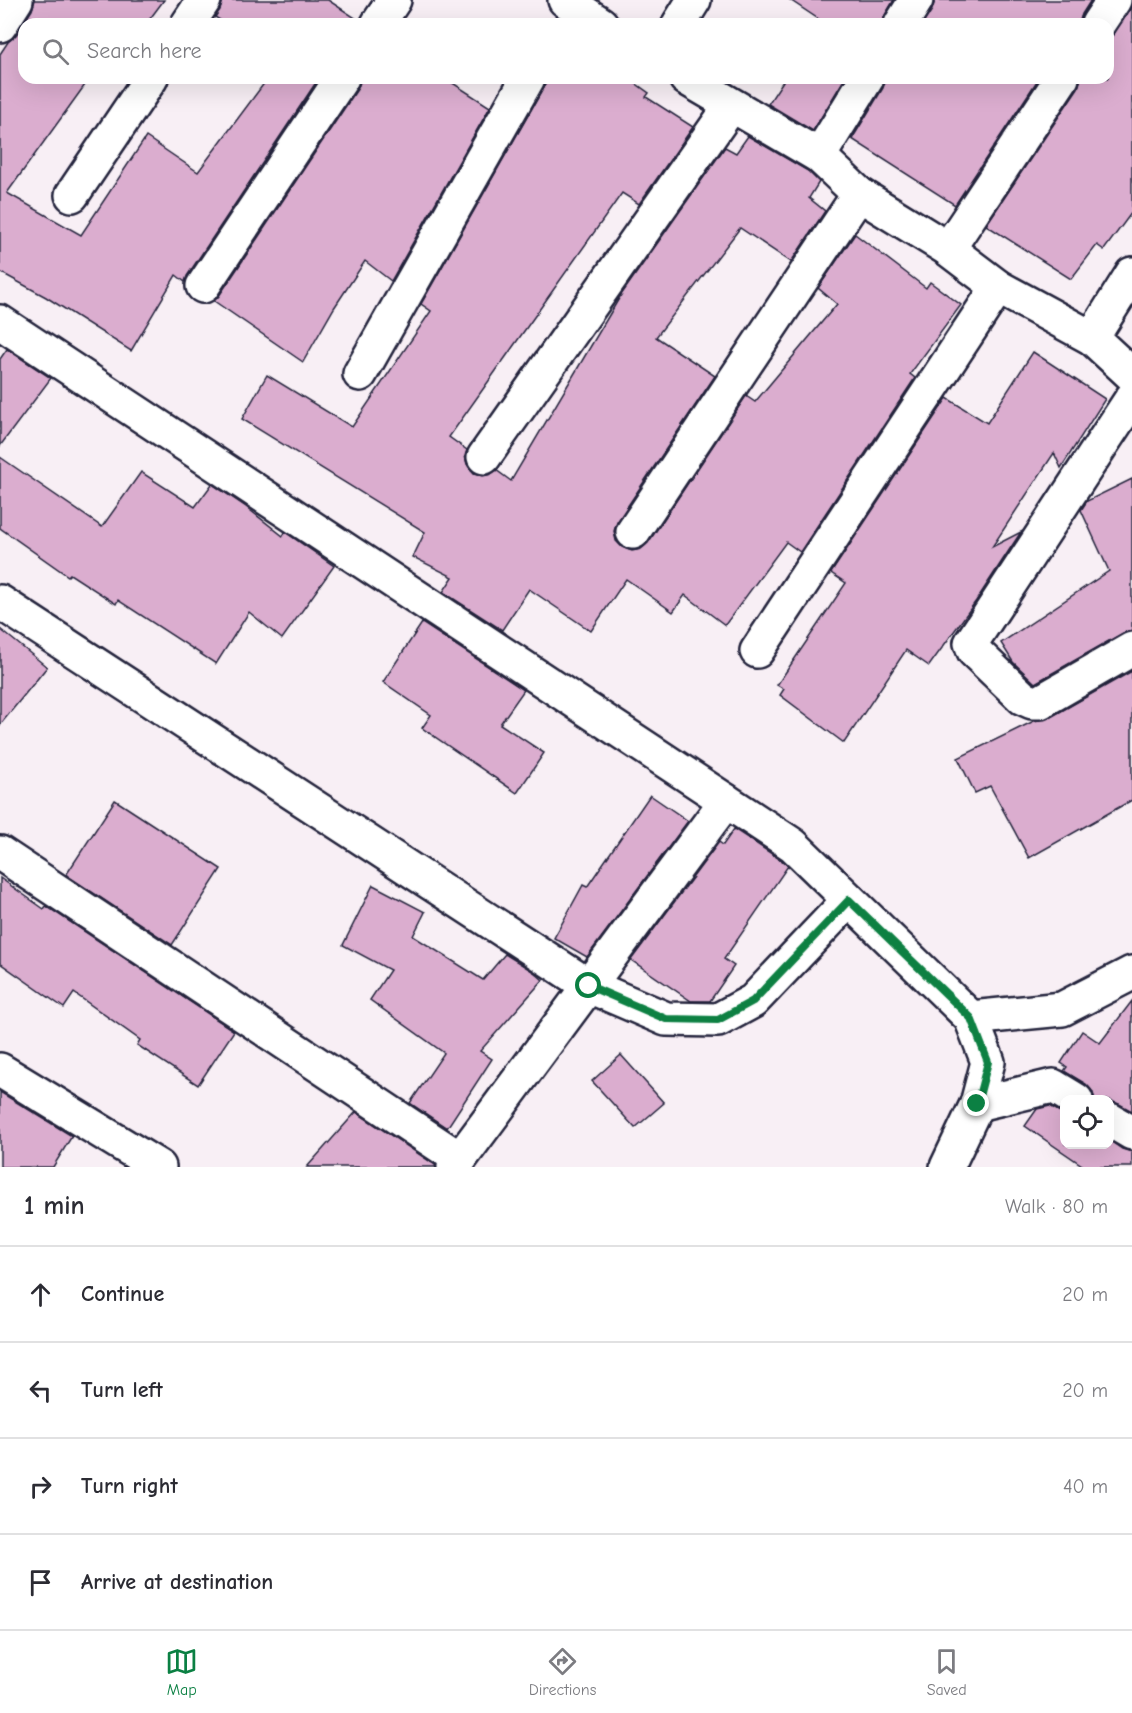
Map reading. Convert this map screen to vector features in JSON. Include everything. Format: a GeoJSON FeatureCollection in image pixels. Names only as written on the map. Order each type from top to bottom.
{"type":"FeatureCollection","features":[{"type":"Feature","properties":{"kind":"street"},"geometry":{"type":"LineString","coordinates":[[0,25],[16,0]]}},
{"type":"Feature","properties":{"kind":"street"},"geometry":{"type":"LineString","coordinates":[[192,18],[204,0]]}},
{"type":"Feature","properties":{"kind":"street"},"geometry":{"type":"LineString","coordinates":[[382,18],[394,0]]}},
{"type":"Feature","properties":{"kind":"street"},"geometry":{"type":"LineString","coordinates":[[683,18],[694,0]]}},
{"type":"Feature","properties":{"kind":"street"},"geometry":{"type":"LineString","coordinates":[[905,18],[916,0]]}},
{"type":"Feature","properties":{"kind":"street"},"geometry":{"type":"LineString","coordinates":[[1102,18],[1114,0]]}},
{"type":"Feature","properties":{"kind":"street"},"geometry":{"type":"LineString","coordinates":[[565,9],[587,18]]}},
{"type":"Feature","properties":{"kind":"street"},"geometry":{"type":"LineString","coordinates":[[72,195],[147,84]]}},
{"type":"Feature","properties":{"kind":"street"},"geometry":{"type":"LineString","coordinates":[[203,286],[338,84]]}},
{"type":"Feature","properties":{"kind":"street"},"geometry":{"type":"LineString","coordinates":[[360,374],[525,84]]}},
{"type":"Feature","properties":{"kind":"street"},"geometry":{"type":"LineString","coordinates":[[696,84],[819,156],[859,194],[948,249],[998,287],[1092,338],[1132,375]]}},
{"type":"Feature","properties":{"kind":"street"},"geometry":{"type":"LineString","coordinates":[[819,156],[863,84]]}},
{"type":"Feature","properties":{"kind":"street"},"geometry":{"type":"LineString","coordinates":[[948,249],[1058,84]]}},
{"type":"Feature","properties":{"kind":"street"},"geometry":{"type":"LineString","coordinates":[[484,457],[731,106]]}},
{"type":"Feature","properties":{"kind":"street"},"geometry":{"type":"LineString","coordinates":[[633,532],[859,194]]}},
{"type":"Feature","properties":{"kind":"street"},"geometry":{"type":"LineString","coordinates":[[1092,338],[1132,274]]}},
{"type":"Feature","properties":{"kind":"street"},"geometry":{"type":"LineString","coordinates":[[756,651],[998,287]]}},
{"type":"Feature","properties":{"kind":"street"},"geometry":{"type":"LineString","coordinates":[[0,322],[793,845],[971,1018],[988,1062],[977,1104],[947,1167]]}},
{"type":"Feature","properties":{"kind":"street"},"geometry":{"type":"LineString","coordinates":[[1132,398],[971,643],[974,651],[1023,698],[1032,702],[1040,702],[1132,649]]}},
{"type":"Feature","properties":{"kind":"street"},"geometry":{"type":"LineString","coordinates":[[0,602],[589,986],[666,1019],[718,1020],[753,1001],[849,900]]}},
{"type":"Feature","properties":{"kind":"street"},"geometry":{"type":"LineString","coordinates":[[0,853],[457,1163],[726,801]]}},
{"type":"Feature","properties":{"kind":"street"},"geometry":{"type":"LineString","coordinates":[[971,1018],[1062,1009],[1132,973]]}},
{"type":"Feature","properties":{"kind":"street"},"geometry":{"type":"LineString","coordinates":[[0,1070],[159,1167]]}},
{"type":"Feature","properties":{"kind":"street"},"geometry":{"type":"LineString","coordinates":[[977,1104],[1053,1086],[1068,1095]]}},
{"type":"Feature","properties":{"kind":"street"},"geometry":{"type":"LineString","coordinates":[[1114,1122],[1132,1133]]}},
{"type":"Feature","properties":{"kind":"building"},"geometry":{"type":"Polygon","coordinates":[[[35,0],[164,0],[150,18],[27,18],[35,0]]]}},
{"type":"Feature","properties":{"kind":"building"},"geometry":{"type":"Polygon","coordinates":[[[223,0],[328,0],[355,18],[217,18],[215,17],[223,0]]]}},
{"type":"Feature","properties":{"kind":"building"},"geometry":{"type":"Polygon","coordinates":[[[790,0],[894,0],[884,18],[817,18],[790,0]]]}},
{"type":"Feature","properties":{"kind":"building"},"geometry":{"type":"Polygon","coordinates":[[[935,0],[1091,0],[1081,18],[927,18],[935,0]]]}},
{"type":"Feature","properties":{"kind":"building"},"geometry":{"type":"Polygon","coordinates":[[[1132,4],[1132,212],[1104,250],[1097,245],[1071,279],[986,225],[1079,84],[1114,84],[1114,34],[1132,4]]]}},
{"type":"Feature","properties":{"kind":"building"},"geometry":{"type":"Polygon","coordinates":[[[18,32],[18,84],[86,84],[7,193],[81,235],[146,137],[198,172],[264,84],[315,84],[185,282],[176,275],[131,351],[46,297],[0,272],[0,54],[18,32]]]}},
{"type":"Feature","properties":{"kind":"building"},"geometry":{"type":"Polygon","coordinates":[[[359,84],[454,84],[490,107],[391,281],[365,261],[334,308],[303,362],[214,301],[359,84]]]}},
{"type":"Feature","properties":{"kind":"building"},"geometry":{"type":"Polygon","coordinates":[[[545,84],[636,84],[649,93],[646,97],[693,127],[639,204],[622,193],[449,437],[467,450],[465,456],[467,464],[474,473],[483,476],[496,470],[511,481],[621,295],[725,147],[736,153],[748,136],[808,171],[819,182],[809,198],[825,211],[791,262],[740,228],[656,337],[715,376],[617,522],[614,531],[616,541],[622,547],[632,551],[641,549],[648,543],[746,396],[755,402],[837,304],[818,288],[855,234],[926,288],[930,282],[961,305],[910,374],[915,378],[800,552],[786,542],[725,625],[685,595],[673,612],[626,579],[591,631],[529,589],[502,630],[443,592],[453,577],[413,557],[425,532],[242,419],[267,375],[352,427],[431,311],[421,304],[545,84]]]}},
{"type":"Feature","properties":{"kind":"building"},"geometry":{"type":"Polygon","coordinates":[[[781,84],[841,84],[813,131],[768,104],[781,84]]]}},
{"type":"Feature","properties":{"kind":"building"},"geometry":{"type":"Polygon","coordinates":[[[884,84],[1035,84],[955,205],[852,139],[884,84]]]}},
{"type":"Feature","properties":{"kind":"building"},"geometry":{"type":"Polygon","coordinates":[[[7,349],[51,378],[0,446],[0,359],[7,349]]]}},
{"type":"Feature","properties":{"kind":"building"},"geometry":{"type":"Polygon","coordinates":[[[1033,352],[1105,399],[1061,468],[1054,453],[992,547],[1021,532],[976,601],[929,666],[906,650],[844,743],[780,695],[784,689],[777,685],[846,583],[831,573],[947,398],[987,423],[1033,352]]]}},
{"type":"Feature","properties":{"kind":"building"},"geometry":{"type":"Polygon","coordinates":[[[0,457],[102,527],[141,472],[195,507],[212,484],[283,536],[285,532],[334,566],[282,639],[249,612],[216,664],[118,600],[116,604],[70,574],[68,576],[0,528],[0,457]]]}},
{"type":"Feature","properties":{"kind":"building"},"geometry":{"type":"Polygon","coordinates":[[[1132,479],[1132,630],[1035,683],[1013,662],[1001,643],[1109,571],[1081,510],[1087,501],[1132,479]]]}},
{"type":"Feature","properties":{"kind":"building"},"geometry":{"type":"Polygon","coordinates":[[[422,623],[524,690],[500,724],[544,753],[517,793],[422,728],[431,715],[383,682],[422,623]]]}},
{"type":"Feature","properties":{"kind":"building"},"geometry":{"type":"Polygon","coordinates":[[[0,629],[47,667],[0,725],[0,629]]]}},
{"type":"Feature","properties":{"kind":"building"},"geometry":{"type":"Polygon","coordinates":[[[1132,671],[1132,800],[1029,858],[990,786],[975,793],[958,758],[1034,721],[1049,718],[1132,671]]]}},
{"type":"Feature","properties":{"kind":"building"},"geometry":{"type":"Polygon","coordinates":[[[650,795],[688,821],[587,957],[554,938],[583,885],[587,887],[650,795]]]}},
{"type":"Feature","properties":{"kind":"building"},"geometry":{"type":"Polygon","coordinates":[[[115,800],[221,869],[172,945],[66,875],[115,800]]]}},
{"type":"Feature","properties":{"kind":"building"},"geometry":{"type":"Polygon","coordinates":[[[734,829],[788,866],[724,959],[734,966],[710,1001],[691,1001],[631,960],[719,842],[723,845],[734,829]]]}},
{"type":"Feature","properties":{"kind":"building"},"geometry":{"type":"Polygon","coordinates":[[[0,878],[44,909],[46,906],[234,1031],[198,1085],[137,1045],[140,1040],[74,993],[64,1008],[0,963],[0,878]]]}},
{"type":"Feature","properties":{"kind":"building"},"geometry":{"type":"Polygon","coordinates":[[[373,885],[425,912],[413,936],[483,980],[505,954],[543,980],[480,1051],[492,1059],[447,1128],[410,1103],[444,1053],[370,1000],[390,970],[343,945],[373,885]]]}},
{"type":"Feature","properties":{"kind":"building"},"geometry":{"type":"Polygon","coordinates":[[[1132,1001],[1132,1111],[1114,1102],[1114,1095],[1093,1095],[1086,1084],[1064,1071],[1067,1067],[1061,1063],[1082,1031],[1100,1043],[1132,1001]]]}},
{"type":"Feature","properties":{"kind":"building"},"geometry":{"type":"Polygon","coordinates":[[[621,1055],[664,1103],[635,1128],[592,1081],[621,1055]]]}},
{"type":"Feature","properties":{"kind":"building"},"geometry":{"type":"Polygon","coordinates":[[[0,1092],[72,1136],[53,1167],[0,1167],[0,1092]]]}},
{"type":"Feature","properties":{"kind":"building"},"geometry":{"type":"Polygon","coordinates":[[[1050,1106],[1060,1112],[1060,1149],[1114,1149],[1114,1144],[1132,1152],[1132,1167],[1085,1167],[1025,1126],[1037,1109],[1050,1106]]]}},
{"type":"Feature","properties":{"kind":"building"},"geometry":{"type":"Polygon","coordinates":[[[356,1112],[435,1165],[436,1167],[307,1167],[356,1112]]]}},
{"type":"Feature","properties":{"kind":"route"},"geometry":{"type":"LineString","coordinates":[[589,986],[666,1019],[718,1020],[753,1001],[849,900],[971,1018],[988,1062],[977,1104]]}}]}
